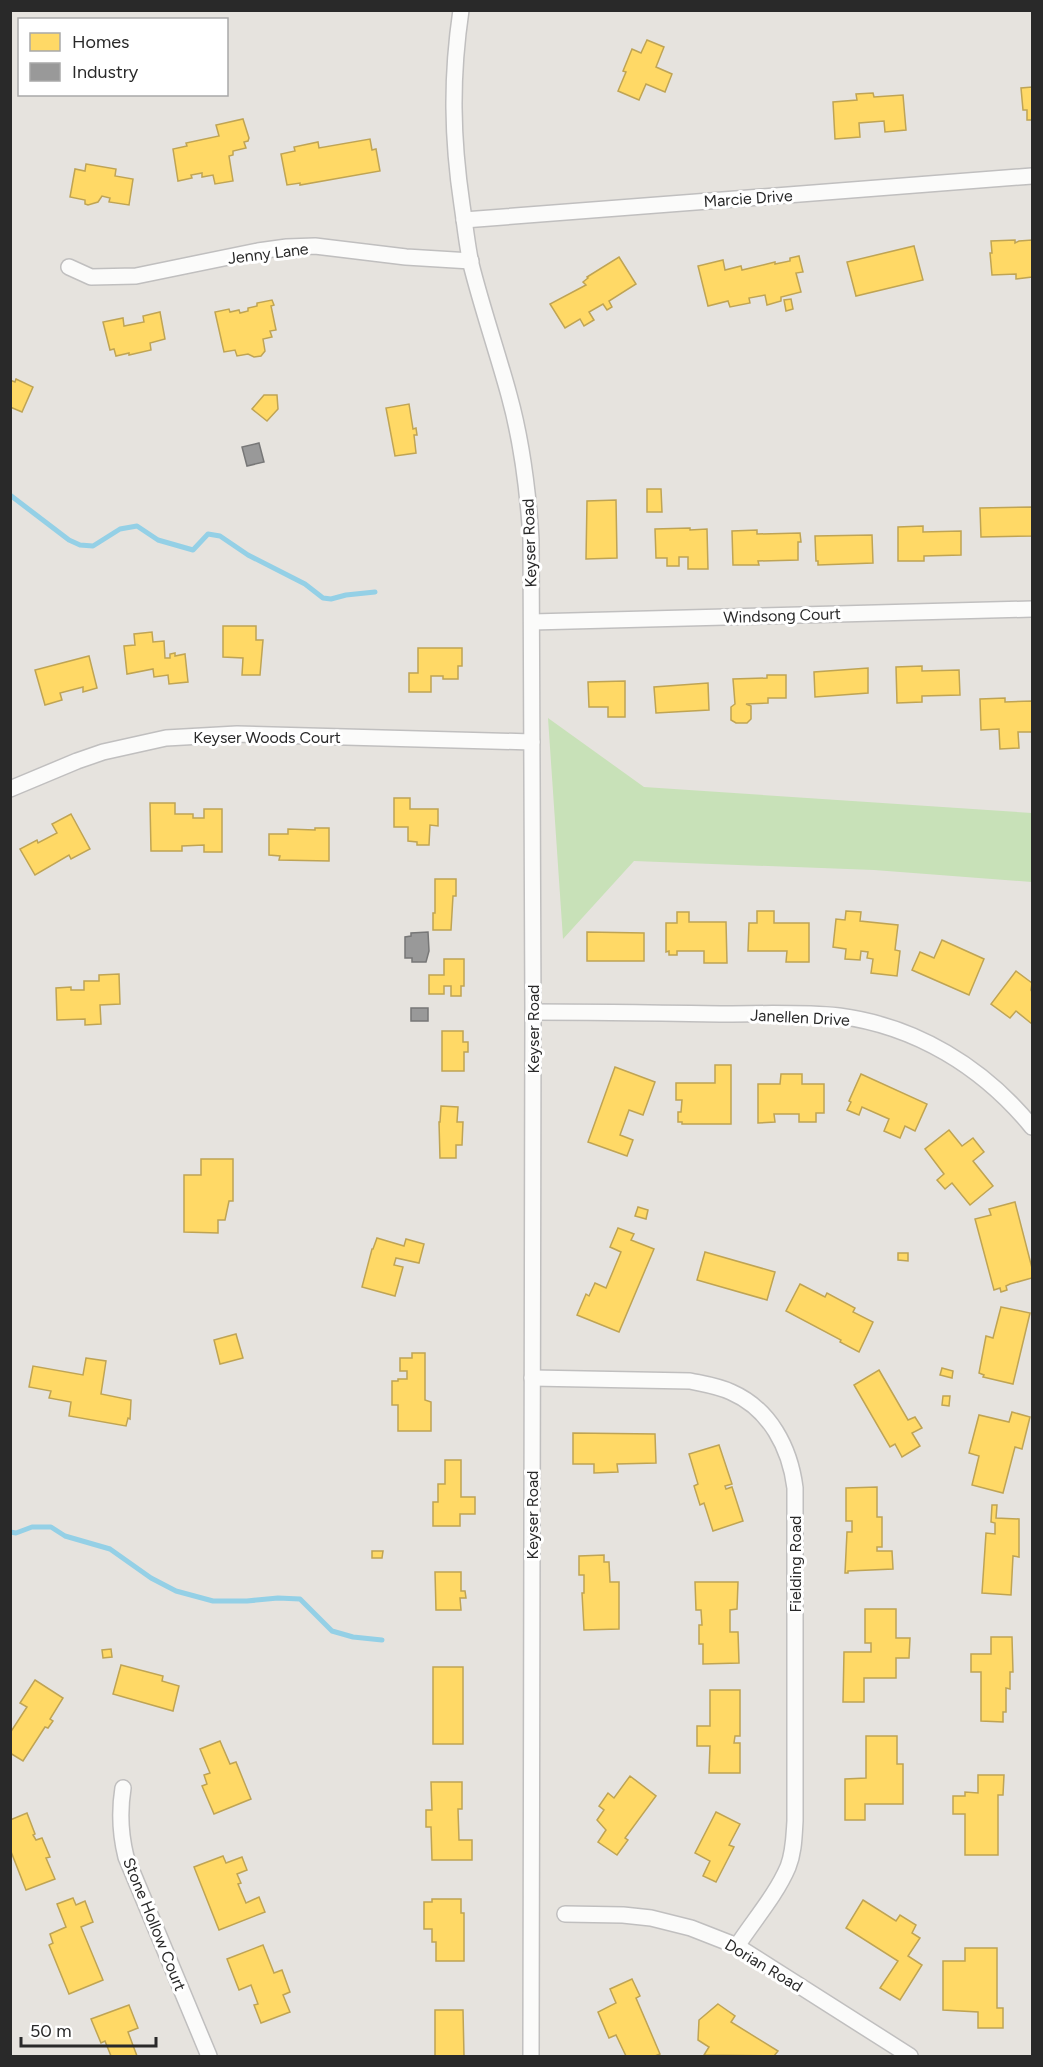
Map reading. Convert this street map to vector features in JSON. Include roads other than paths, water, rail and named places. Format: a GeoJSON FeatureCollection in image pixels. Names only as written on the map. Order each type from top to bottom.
{"type":"FeatureCollection","features":[{"type":"Feature","properties":{"kind":"street","name":"Keyser Road"},"geometry":{"type":"LineString","coordinates":[[461,10],[455,51],[453,98],[454,142],[464,220],[471,261],[509,396],[524,465],[531,539],[533,1012],[531,2056]]}},
{"type":"Feature","properties":{"kind":"street","name":"Marcie Drive"},"geometry":{"type":"LineString","coordinates":[[464,220],[1032,176]]}},
{"type":"Feature","properties":{"kind":"street","name":"Jenny Lane"},"geometry":{"type":"LineString","coordinates":[[69,267],[91,277],[136,276],[258,251],[315,246],[471,261]]}},
{"type":"Feature","properties":{"kind":"street","name":"Windsong Court"},"geometry":{"type":"LineString","coordinates":[[532,622],[1032,609]]}},
{"type":"Feature","properties":{"kind":"street","name":"Keyser Woods Court"},"geometry":{"type":"LineString","coordinates":[[10,789],[86,758],[165,738],[237,734],[532,742]]}},
{"type":"Feature","properties":{"kind":"street","name":"Janellen Drive"},"geometry":{"type":"LineString","coordinates":[[533,1012],[813,1014],[892,1027],[960,1060],[996,1088],[1032,1127]]}},
{"type":"Feature","properties":{"kind":"street","name":"Fielding Road"},"geometry":{"type":"LineString","coordinates":[[532,1378],[690,1382],[713,1386],[732,1392],[759,1411],[771,1424],[788,1453],[795,1488],[794,1845],[788,1866],[778,1885],[737,1946]]}},
{"type":"Feature","properties":{"kind":"street","name":"Stone Hollow Court"},"geometry":{"type":"LineString","coordinates":[[123,1788],[119,1812],[120,1834],[126,1857],[209,2056]]}},
{"type":"Feature","properties":{"kind":"street","name":"Dorian Road"},"geometry":{"type":"LineString","coordinates":[[565,1914],[651,1918],[691,1928],[737,1946],[910,2056]]}},
{"type":"Feature","properties":{"kind":"waterway"},"geometry":{"type":"LineString","coordinates":[[10,495],[69,540],[80,545],[93,546],[120,529],[137,526],[158,540],[193,550],[208,534],[220,536],[248,555],[305,584],[323,598],[331,599],[375,592]]}},
{"type":"Feature","properties":{"kind":"waterway"},"geometry":{"type":"LineString","coordinates":[[10,1532],[16,1533],[32,1527],[51,1527],[65,1536],[110,1549],[151,1578],[176,1591],[213,1601],[300,1599],[332,1631],[353,1637],[382,1640]]}}]}
